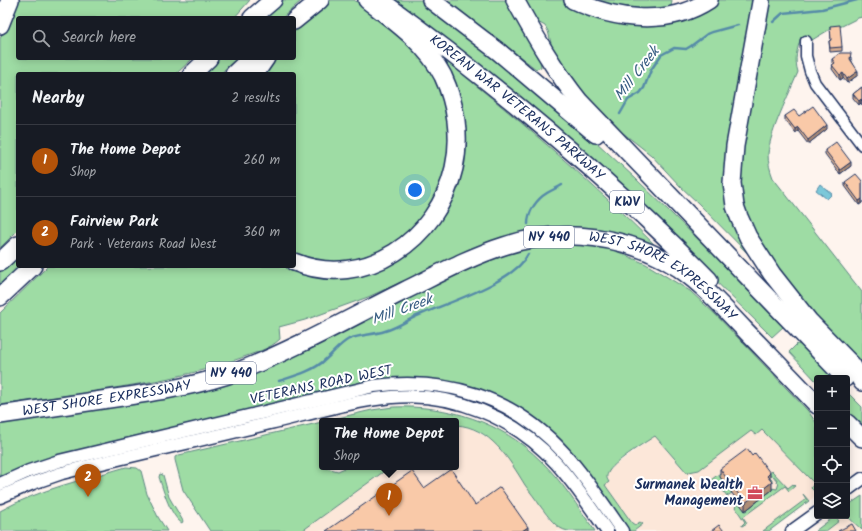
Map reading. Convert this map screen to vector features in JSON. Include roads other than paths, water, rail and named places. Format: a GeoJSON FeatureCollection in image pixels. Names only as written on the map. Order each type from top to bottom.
{"type":"FeatureCollection","features":[{"type":"Feature","properties":{"kind":"highway"},"geometry":{"type":"LineString","coordinates":[[0,25],[10,0]]}},
{"type":"Feature","properties":{"kind":"highway"},"geometry":{"type":"LineString","coordinates":[[254,16],[273,0]]}},
{"type":"Feature","properties":{"kind":"highway"},"geometry":{"type":"LineString","coordinates":[[297,20],[320,0]]}},
{"type":"Feature","properties":{"kind":"highway"},"geometry":{"type":"LineString","coordinates":[[296,263],[323,270],[343,270],[370,265],[389,256],[407,244],[429,221],[440,203],[454,169],[457,143],[456,119],[451,98],[443,78],[432,59],[416,40],[367,0]]}},
{"type":"Feature","properties":{"kind":"highway","name":"KOREAN WAR VETERANS PARKWAY"},"geometry":{"type":"LineString","coordinates":[[380,0],[466,64],[587,164],[698,269],[814,389]]}},
{"type":"Feature","properties":{"kind":"highway","name":"KOREAN WAR VETERANS PARKWAY"},"geometry":{"type":"LineString","coordinates":[[431,0],[536,82],[572,112],[628,163],[675,201]]}},
{"type":"Feature","properties":{"kind":"highway"},"geometry":{"type":"LineString","coordinates":[[515,0],[546,55],[571,90],[591,114],[841,375]]}},
{"type":"Feature","properties":{"kind":"highway"},"geometry":{"type":"LineString","coordinates":[[573,0],[604,11],[649,18],[680,14],[709,0]]}},
{"type":"Feature","properties":{"kind":"highway"},"geometry":{"type":"LineString","coordinates":[[761,2],[735,146],[732,183],[735,206],[743,228],[772,274],[804,316],[852,366],[862,382]]}},
{"type":"Feature","properties":{"kind":"highway"},"geometry":{"type":"LineString","coordinates":[[194,72],[207,60]]}},
{"type":"Feature","properties":{"kind":"highway"},"geometry":{"type":"LineString","coordinates":[[236,72],[249,60]]}},
{"type":"Feature","properties":{"kind":"highway"},"geometry":{"type":"LineString","coordinates":[[256,72],[265,60]]}},
{"type":"Feature","properties":{"kind":"highway","name":"WEST SHORE EXPRESSWAY"},"geometry":{"type":"LineString","coordinates":[[0,415],[178,388],[222,376],[280,353],[473,258],[502,246],[517,242],[561,236],[591,237],[620,243],[647,252],[679,269],[692,278],[714,298],[814,402]]}},
{"type":"Feature","properties":{"kind":"highway"},"geometry":{"type":"LineString","coordinates":[[0,262],[16,247]]}},
{"type":"Feature","properties":{"kind":"highway"},"geometry":{"type":"LineString","coordinates":[[0,297],[31,268]]}},
{"type":"Feature","properties":{"kind":"highway"},"geometry":{"type":"LineString","coordinates":[[850,384],[862,396]]}},
{"type":"Feature","properties":{"kind":"highway"},"geometry":{"type":"LineString","coordinates":[[850,426],[862,438]]}},
{"type":"Feature","properties":{"kind":"highway"},"geometry":{"type":"LineString","coordinates":[[850,439],[862,451]]}},
{"type":"Feature","properties":{"kind":"street"},"geometry":{"type":"LineString","coordinates":[[806,41],[806,56],[810,71],[816,83],[862,145]]}},
{"type":"Feature","properties":{"kind":"street","name":"VETERANS ROAD WEST"},"geometry":{"type":"LineString","coordinates":[[0,484],[45,465],[90,453],[374,386],[408,383],[439,386],[471,393],[500,404],[515,412],[554,442],[576,467],[622,531]]}},
{"type":"Feature","properties":{"kind":"street","name":"VETERANS ROAD WEST"},"geometry":{"type":"LineString","coordinates":[[0,497],[38,481],[77,469],[317,412],[377,399],[409,396],[453,402],[481,411],[522,432],[545,452],[564,472],[609,531]]}},
{"type":"Feature","properties":{"kind":"street"},"geometry":{"type":"LineString","coordinates":[[850,488],[862,478]]}},
{"type":"Feature","properties":{"kind":"street"},"geometry":{"type":"LineString","coordinates":[[579,492],[589,485]]}},
{"type":"Feature","properties":{"kind":"street"},"geometry":{"type":"LineString","coordinates":[[792,531],[814,514]]}},
{"type":"Feature","properties":{"kind":"water"},"geometry":{"type":"Polygon","coordinates":[[[820,184],[832,194],[827,199],[816,190],[820,184]]]}},
{"type":"Feature","properties":{"kind":"waterway","name":"Mill Creek"},"geometry":{"type":"LineString","coordinates":[[773,22],[783,13],[822,9],[857,0]]}},
{"type":"Feature","properties":{"kind":"waterway","name":"Mill Creek"},"geometry":{"type":"LineString","coordinates":[[620,114],[628,100],[640,93],[644,88],[651,70],[661,55],[674,48],[686,49],[707,34],[738,25]]}},
{"type":"Feature","properties":{"kind":"waterway","name":"Mill Creek"},"geometry":{"type":"LineString","coordinates":[[528,224],[531,210],[537,202],[547,193],[562,185]]}},
{"type":"Feature","properties":{"kind":"waterway","name":"Mill Creek"},"geometry":{"type":"LineString","coordinates":[[279,381],[304,373],[316,367],[349,339],[390,329],[497,282],[521,264],[528,254]]}},
{"type":"Feature","properties":{"kind":"place","name":"Surmanek Wealth Management"},"geometry":{"type":"Point","coordinates":[755,493]}},
{"type":"Feature","properties":{"kind":"place","name":"Fairview Park"},"geometry":{"type":"Point","coordinates":[88,497]}},
{"type":"Feature","properties":{"kind":"place","name":"The Home Depot"},"geometry":{"type":"Point","coordinates":[389,516]}}]}
